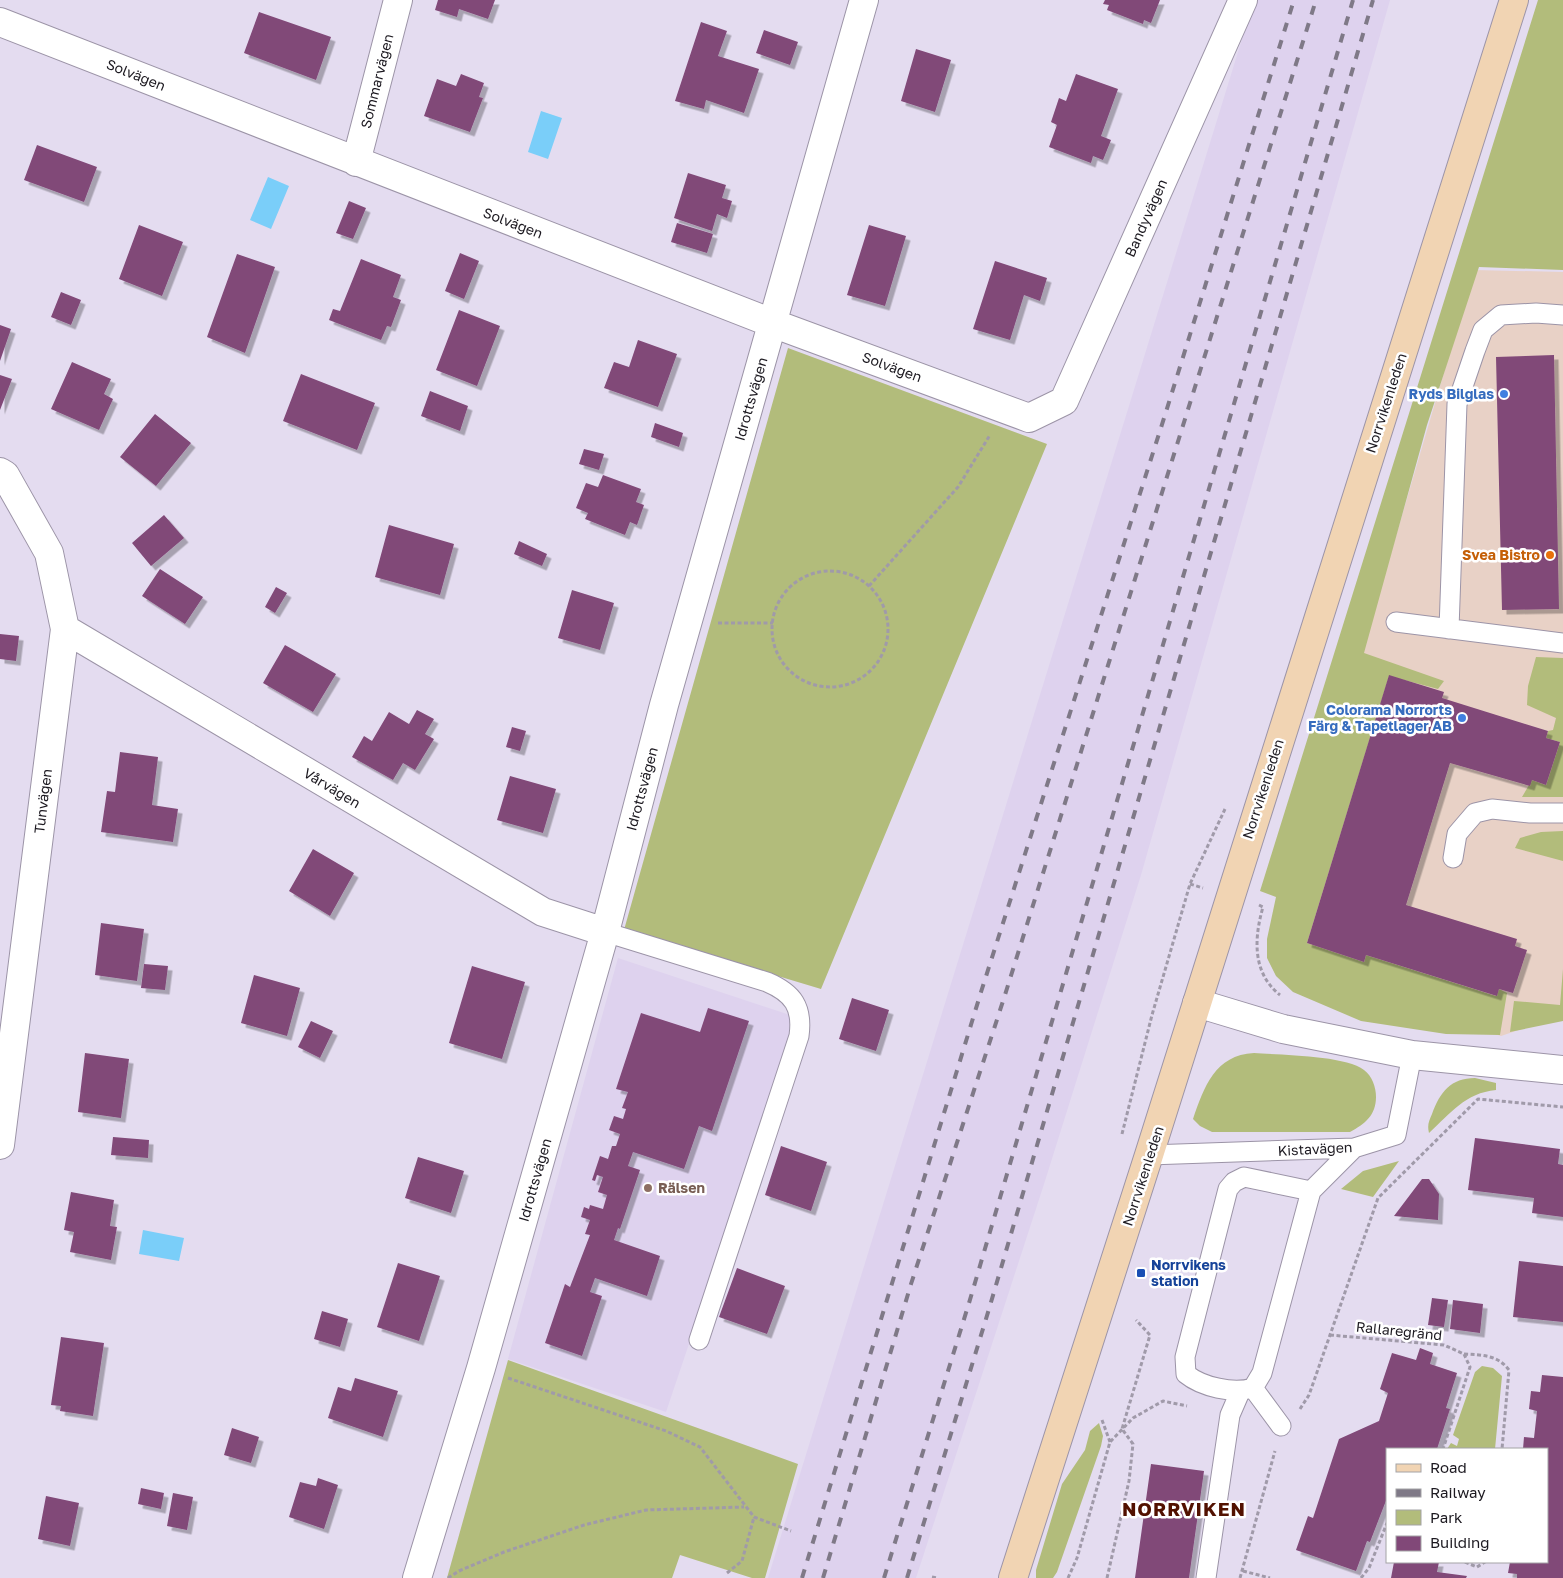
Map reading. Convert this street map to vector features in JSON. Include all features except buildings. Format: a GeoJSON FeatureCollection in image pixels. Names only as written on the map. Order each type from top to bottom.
{"type":"FeatureCollection","features":[{"type":"Feature","properties":{"kind":"main road","name":"Norrvikenleden"},"geometry":{"type":"LineString","coordinates":[[1013,1578],[1150,1155],[1230,895],[1514,0]]}},
{"type":"Feature","properties":{"kind":"street","name":"Sommarvägen"},"geometry":{"type":"LineString","coordinates":[[356,162],[398,0]]}},
{"type":"Feature","properties":{"kind":"street","name":"Idrottsvägen"},"geometry":{"type":"LineString","coordinates":[[417,1578],[481,1368],[605,932],[664,705],[864,0]]}},
{"type":"Feature","properties":{"kind":"street","name":"Bandyvägen"},"geometry":{"type":"LineString","coordinates":[[1018,414],[1064,401],[1243,0]]}},
{"type":"Feature","properties":{"kind":"street","name":"Solvägen"},"geometry":{"type":"LineString","coordinates":[[0,22],[772,323],[1018,414]]}},
{"type":"Feature","properties":{"kind":"street","name":"Tunvägen"},"geometry":{"type":"LineString","coordinates":[[0,472],[5,475],[49,553],[65,629],[0,1145]]}},
{"type":"Feature","properties":{"kind":"street","name":"Vårvägen"},"geometry":{"type":"LineString","coordinates":[[65,629],[542,912],[605,932]]}},
{"type":"Feature","properties":{"kind":"street"},"geometry":{"type":"LineString","coordinates":[[1198,1003],[1283,1029],[1412,1055],[1563,1070]]}},
{"type":"Feature","properties":{"kind":"lane"},"geometry":{"type":"LineString","coordinates":[[1449,628],[1457,404],[1475,351],[1483,330],[1501,315],[1536,313],[1563,315]]}},
{"type":"Feature","properties":{"kind":"lane"},"geometry":{"type":"LineString","coordinates":[[1396,622],[1563,643]]}},
{"type":"Feature","properties":{"kind":"lane"},"geometry":{"type":"LineString","coordinates":[[1453,858],[1457,834],[1475,813],[1492,809],[1530,813],[1563,813]]}},
{"type":"Feature","properties":{"kind":"lane"},"geometry":{"type":"LineString","coordinates":[[605,932],[767,982],[783,989],[795,1002],[801,1019],[799,1036],[699,1340]]}},
{"type":"Feature","properties":{"kind":"lane","name":"Kistavägen"},"geometry":{"type":"LineString","coordinates":[[1150,1155],[1354,1148],[1396,1135],[1412,1055]]}},
{"type":"Feature","properties":{"kind":"lane"},"geometry":{"type":"LineString","coordinates":[[1206,1578],[1230,1415],[1246,1390],[1262,1373],[1312,1192],[1354,1148]]}},
{"type":"Feature","properties":{"kind":"lane"},"geometry":{"type":"LineString","coordinates":[[1281,1426],[1246,1390],[1195,1381],[1186,1374],[1185,1357],[1228,1189],[1234,1182],[1244,1177],[1312,1192]]}},
{"type":"Feature","properties":{"kind":"path"},"geometry":{"type":"LineString","coordinates":[[869,586],[958,487],[1018,414]]}},
{"type":"Feature","properties":{"kind":"path"},"geometry":{"type":"LineString","coordinates":[[826,570],[846,573],[874,590],[883,604],[887,621],[887,636],[875,666],[861,679],[850,685],[835,689],[818,687],[806,684],[793,676],[784,665],[775,649],[771,632],[773,622],[780,597],[793,583],[810,574],[826,570]]}},
{"type":"Feature","properties":{"kind":"path"},"geometry":{"type":"LineString","coordinates":[[715,623],[773,622]]}},
{"type":"Feature","properties":{"kind":"path"},"geometry":{"type":"LineString","coordinates":[[1190,884],[1264,907],[1258,926],[1259,965],[1269,986],[1287,1001]]}},
{"type":"Feature","properties":{"kind":"path"},"geometry":{"type":"LineString","coordinates":[[1240,1578],[1266,1489],[1281,1426],[1297,1414],[1309,1395],[1378,1198],[1478,1099],[1562,1107],[1563,1098]]}},
{"type":"Feature","properties":{"kind":"path"},"geometry":{"type":"LineString","coordinates":[[1122,1429],[1150,1335],[1136,1320]]}},
{"type":"Feature","properties":{"kind":"path","name":"Rallaregränd"},"geometry":{"type":"LineString","coordinates":[[1330,1335],[1444,1346],[1464,1354],[1490,1356],[1504,1362],[1509,1370],[1502,1448]]}},
{"type":"Feature","properties":{"kind":"path"},"geometry":{"type":"LineString","coordinates":[[1443,1448],[1470,1367],[1464,1354]]}},
{"type":"Feature","properties":{"kind":"path"},"geometry":{"type":"LineString","coordinates":[[481,1368],[666,1431],[700,1447],[754,1517],[791,1531]]}},
{"type":"Feature","properties":{"kind":"path"},"geometry":{"type":"LineString","coordinates":[[1068,1578],[1077,1558],[1110,1442],[1122,1429],[1133,1418],[1163,1401],[1230,1415]]}},
{"type":"Feature","properties":{"kind":"path"},"geometry":{"type":"LineString","coordinates":[[1102,1420],[1110,1442]]}},
{"type":"Feature","properties":{"kind":"path"},"geometry":{"type":"LineString","coordinates":[[1106,1578],[1129,1481],[1133,1444],[1122,1429]]}},
{"type":"Feature","properties":{"kind":"path"},"geometry":{"type":"LineString","coordinates":[[448,1578],[459,1571],[504,1552],[584,1525],[646,1510],[745,1506]]}},
{"type":"Feature","properties":{"kind":"path"},"geometry":{"type":"LineString","coordinates":[[727,1572],[742,1561],[754,1517]]}},
{"type":"Feature","properties":{"kind":"path"},"geometry":{"type":"LineString","coordinates":[[1361,1578],[1369,1568],[1386,1525]]}},
{"type":"Feature","properties":{"kind":"path"},"geometry":{"type":"LineString","coordinates":[[1467,1563],[1476,1567],[1483,1563]]}},
{"type":"Feature","properties":{"kind":"path"},"geometry":{"type":"LineString","coordinates":[[1242,1571],[1270,1578]]}},
{"type":"Feature","properties":{"kind":"path"},"geometry":{"type":"LineString","coordinates":[[932,1577],[937,1578]]}},
{"type":"Feature","properties":{"kind":"shaded area"},"geometry":{"type":"Polygon","coordinates":[[[1254,0],[1390,0],[1141,875],[1045,1181],[916,1578],[768,1578],[1254,0]]]}},
{"type":"Feature","properties":{"kind":"shaded area"},"geometry":{"type":"Polygon","coordinates":[[[1474,270],[1563,272],[1563,1015],[1501,1036],[1272,959],[1474,270]]]}},
{"type":"Feature","properties":{"kind":"shaded area","name":"Rälsen"},"geometry":{"type":"Polygon","coordinates":[[[618,958],[799,1018],[666,1412],[508,1359],[618,958]]]}},
{"type":"Feature","properties":{"kind":"green space"},"geometry":{"type":"Polygon","coordinates":[[[1538,0],[1563,0],[1563,270],[1479,267],[1427,425],[1364,653],[1444,681],[1438,689],[1389,676],[1307,943],[1364,962],[1366,955],[1496,996],[1499,989],[1507,993],[1500,1035],[1446,1034],[1361,1021],[1293,992],[1276,976],[1267,958],[1267,939],[1276,897],[1260,891],[1538,0]]]}},
{"type":"Feature","properties":{"kind":"green space"},"geometry":{"type":"Polygon","coordinates":[[[788,348],[1047,444],[821,989],[624,930],[788,348]]]}},
{"type":"Feature","properties":{"kind":"green space"},"geometry":{"type":"Polygon","coordinates":[[[1536,657],[1563,658],[1563,797],[1522,797],[1532,780],[1546,785],[1560,742],[1546,738],[1548,731],[1553,730],[1556,718],[1527,705],[1528,686],[1536,657]]]}},
{"type":"Feature","properties":{"kind":"green space"},"geometry":{"type":"Polygon","coordinates":[[[1563,831],[1563,861],[1515,848],[1520,838],[1541,832],[1563,831]]]}},
{"type":"Feature","properties":{"kind":"green space"},"geometry":{"type":"Polygon","coordinates":[[[1563,969],[1563,1021],[1510,1032],[1514,1001],[1560,1005],[1563,969]]]}},
{"type":"Feature","properties":{"kind":"green space"},"geometry":{"type":"Polygon","coordinates":[[[1254,1053],[1295,1055],[1342,1061],[1355,1065],[1367,1072],[1374,1086],[1376,1093],[1372,1114],[1365,1122],[1350,1132],[1212,1132],[1200,1126],[1193,1119],[1202,1095],[1213,1075],[1220,1066],[1230,1060],[1241,1055],[1254,1053]]]}},
{"type":"Feature","properties":{"kind":"green space"},"geometry":{"type":"Polygon","coordinates":[[[1475,1078],[1496,1083],[1496,1090],[1476,1095],[1459,1105],[1429,1133],[1429,1121],[1443,1093],[1459,1081],[1475,1078]]]}},
{"type":"Feature","properties":{"kind":"green space"},"geometry":{"type":"Polygon","coordinates":[[[1399,1161],[1373,1197],[1341,1189],[1363,1171],[1399,1161]]]}},
{"type":"Feature","properties":{"kind":"green space"},"geometry":{"type":"Polygon","coordinates":[[[508,1360],[798,1464],[765,1578],[752,1578],[680,1555],[672,1578],[447,1578],[508,1360]]]}},
{"type":"Feature","properties":{"kind":"green space"},"geometry":{"type":"Polygon","coordinates":[[[1482,1366],[1493,1368],[1502,1376],[1495,1448],[1448,1448],[1451,1443],[1457,1446],[1459,1439],[1453,1435],[1475,1372],[1482,1366]]]}},
{"type":"Feature","properties":{"kind":"green space"},"geometry":{"type":"Polygon","coordinates":[[[1099,1423],[1103,1436],[1101,1446],[1057,1572],[1053,1578],[1036,1578],[1036,1570],[1062,1484],[1085,1450],[1090,1431],[1099,1423]]]}},
{"type":"Feature","properties":{"kind":"water"},"geometry":{"type":"Polygon","coordinates":[[[541,111],[562,118],[548,159],[528,152],[541,111]]]}},
{"type":"Feature","properties":{"kind":"water"},"geometry":{"type":"Polygon","coordinates":[[[268,177],[289,186],[271,229],[250,220],[268,177]]]}},
{"type":"Feature","properties":{"kind":"water"},"geometry":{"type":"Polygon","coordinates":[[[143,1230],[184,1238],[179,1261],[139,1254],[143,1230]]]}},
{"type":"Feature","properties":{"kind":"railway"},"geometry":{"type":"LineString","coordinates":[[802,1578],[981,992],[1165,415],[1294,0]]}},
{"type":"Feature","properties":{"kind":"railway"},"geometry":{"type":"LineString","coordinates":[[823,1578],[911,1284],[1004,998],[1316,0]]}},
{"type":"Feature","properties":{"kind":"railway"},"geometry":{"type":"LineString","coordinates":[[884,1578],[969,1303],[1353,0]]}},
{"type":"Feature","properties":{"kind":"railway"},"geometry":{"type":"LineString","coordinates":[[907,1578],[989,1309],[1373,0]]}},
{"type":"Feature","properties":{"kind":"place","name":"Ryds Bilglas"},"geometry":{"type":"Point","coordinates":[1504,394]}},
{"type":"Feature","properties":{"kind":"place","name":"Svea Bistro"},"geometry":{"type":"Point","coordinates":[1550,555]}},
{"type":"Feature","properties":{"kind":"place","name":"Colorama Norrorts Färg & Tapetlager AB"},"geometry":{"type":"Point","coordinates":[1462,718]}},
{"type":"Feature","properties":{"kind":"place","name":"Rälsen"},"geometry":{"type":"Point","coordinates":[648,1188]}},
{"type":"Feature","properties":{"kind":"place","name":"Norrvikens station"},"geometry":{"type":"Point","coordinates":[1141,1273]}},
{"type":"Feature","properties":{"kind":"district","name":"NORRVIKEN"},"geometry":{"type":"Point","coordinates":[1184,1509]}}]}
